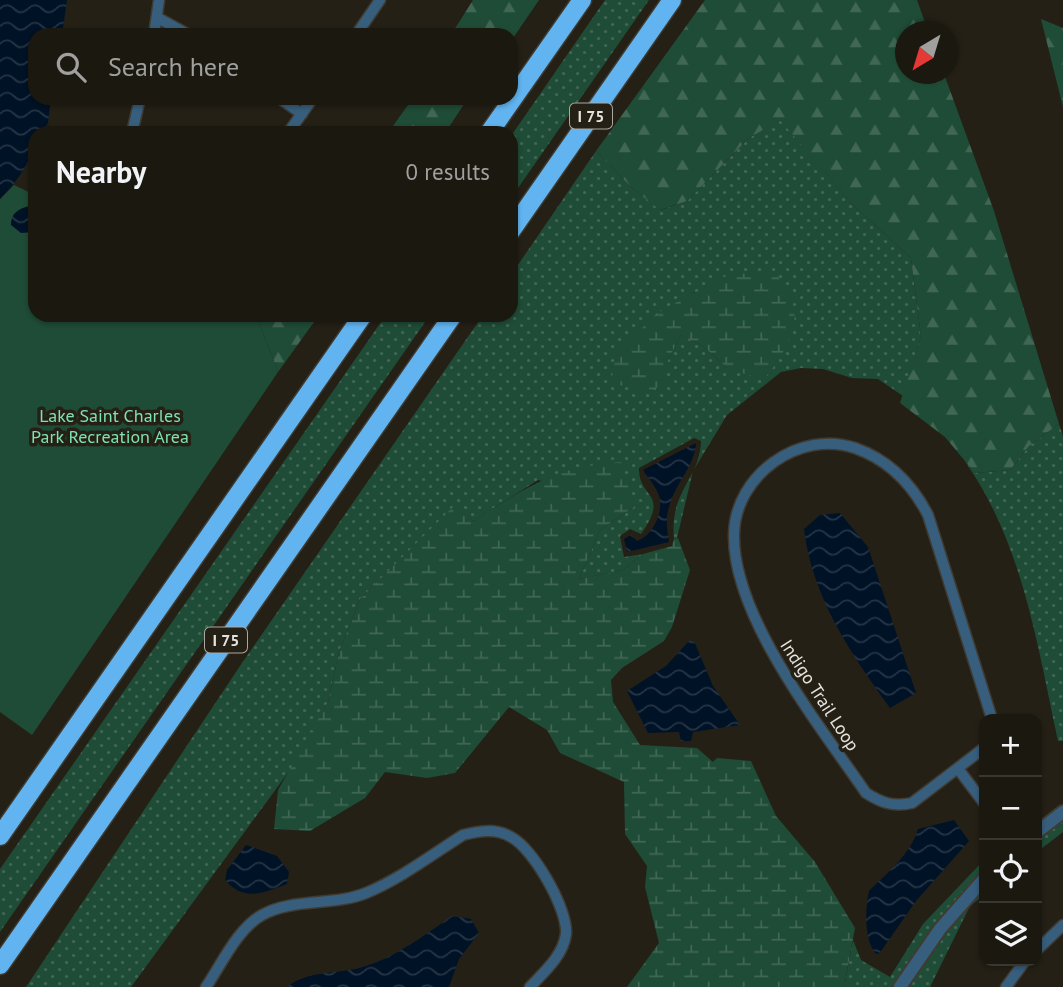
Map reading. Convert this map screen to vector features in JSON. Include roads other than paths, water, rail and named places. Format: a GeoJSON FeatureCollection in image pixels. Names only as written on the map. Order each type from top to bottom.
{"type":"FeatureCollection","features":[{"type":"Feature","properties":{"kind":"highway"},"geometry":{"type":"LineString","coordinates":[[518,92],[582,0]]}},
{"type":"Feature","properties":{"kind":"highway","name":"I 75"},"geometry":{"type":"LineString","coordinates":[[518,221],[672,0]]}},
{"type":"Feature","properties":{"kind":"highway"},"geometry":{"type":"LineString","coordinates":[[494,126],[509,105]]}},
{"type":"Feature","properties":{"kind":"highway"},"geometry":{"type":"LineString","coordinates":[[0,835],[358,322]]}},
{"type":"Feature","properties":{"kind":"highway","name":"I 75"},"geometry":{"type":"LineString","coordinates":[[0,965],[448,322]]}},
{"type":"Feature","properties":{"kind":"street"},"geometry":{"type":"LineString","coordinates":[[156,28],[159,0]]}},
{"type":"Feature","properties":{"kind":"street"},"geometry":{"type":"LineString","coordinates":[[361,28],[380,0]]}},
{"type":"Feature","properties":{"kind":"street"},"geometry":{"type":"LineString","coordinates":[[158,18],[176,28]]}},
{"type":"Feature","properties":{"kind":"street"},"geometry":{"type":"LineString","coordinates":[[134,126],[138,105]]}},
{"type":"Feature","properties":{"kind":"street"},"geometry":{"type":"LineString","coordinates":[[289,105],[302,114]]}},
{"type":"Feature","properties":{"kind":"street"},"geometry":{"type":"LineString","coordinates":[[293,126],[308,105]]}},
{"type":"Feature","properties":{"kind":"street","name":"Indigo Trail Loop"},"geometry":{"type":"LineString","coordinates":[[979,752],[912,803],[897,806],[881,803],[866,793],[779,666],[748,597],[736,557],[734,532],[740,505],[751,484],[764,468],[802,448],[823,444],[853,447],[873,456],[901,475],[916,491],[928,514],[990,714]]}},
{"type":"Feature","properties":{"kind":"street"},"geometry":{"type":"LineString","coordinates":[[959,770],[979,796]]}},
{"type":"Feature","properties":{"kind":"street"},"geometry":{"type":"LineString","coordinates":[[1042,828],[1063,812]]}},
{"type":"Feature","properties":{"kind":"street"},"geometry":{"type":"LineString","coordinates":[[206,987],[247,929],[260,916],[276,910],[337,901],[367,892],[463,835],[480,831],[510,836],[526,848],[561,905],[566,932],[563,946],[554,962],[530,987]]}},
{"type":"Feature","properties":{"kind":"street"},"geometry":{"type":"LineString","coordinates":[[900,987],[940,929],[979,885]]}},
{"type":"Feature","properties":{"kind":"street"},"geometry":{"type":"LineString","coordinates":[[1042,945],[1063,925]]}},
{"type":"Feature","properties":{"kind":"street"},"geometry":{"type":"LineString","coordinates":[[1006,987],[1022,966]]}},
{"type":"Feature","properties":{"kind":"water"},"geometry":{"type":"Polygon","coordinates":[[[0,0],[67,0],[63,28],[28,28],[28,105],[50,105],[48,123],[46,126],[28,126],[28,160],[13,185],[0,199],[0,0]]]}},
{"type":"Feature","properties":{"kind":"water"},"geometry":{"type":"Polygon","coordinates":[[[28,206],[28,232],[21,233],[11,225],[12,217],[18,210],[28,206]]]}},
{"type":"Feature","properties":{"kind":"water"},"geometry":{"type":"Polygon","coordinates":[[[696,443],[692,459],[668,509],[669,542],[627,552],[624,539],[631,535],[637,541],[647,535],[659,512],[656,488],[643,470],[696,443]]]}},
{"type":"Feature","properties":{"kind":"water"},"geometry":{"type":"Polygon","coordinates":[[[840,513],[868,547],[916,693],[890,708],[835,624],[815,578],[808,554],[804,529],[820,515],[840,513]]]}},
{"type":"Feature","properties":{"kind":"water"},"geometry":{"type":"Polygon","coordinates":[[[689,641],[694,641],[713,686],[740,725],[693,732],[691,741],[681,741],[679,732],[648,733],[627,691],[666,666],[689,641]]]}},
{"type":"Feature","properties":{"kind":"water"},"geometry":{"type":"Polygon","coordinates":[[[954,820],[969,841],[916,901],[879,954],[875,953],[871,947],[866,923],[869,891],[904,855],[918,829],[954,820]]]}},
{"type":"Feature","properties":{"kind":"water"},"geometry":{"type":"Polygon","coordinates":[[[246,845],[277,856],[289,872],[287,884],[254,894],[232,887],[225,880],[227,870],[246,845]]]}},
{"type":"Feature","properties":{"kind":"water"},"geometry":{"type":"Polygon","coordinates":[[[452,916],[471,919],[479,933],[459,959],[449,987],[287,987],[305,977],[356,969],[378,962],[411,944],[452,916]]]}},
{"type":"Feature","properties":{"kind":"park label","name":"Lake Saint Charles Park Recreation Area"},"geometry":{"type":"Point","coordinates":[110,425]}}]}
